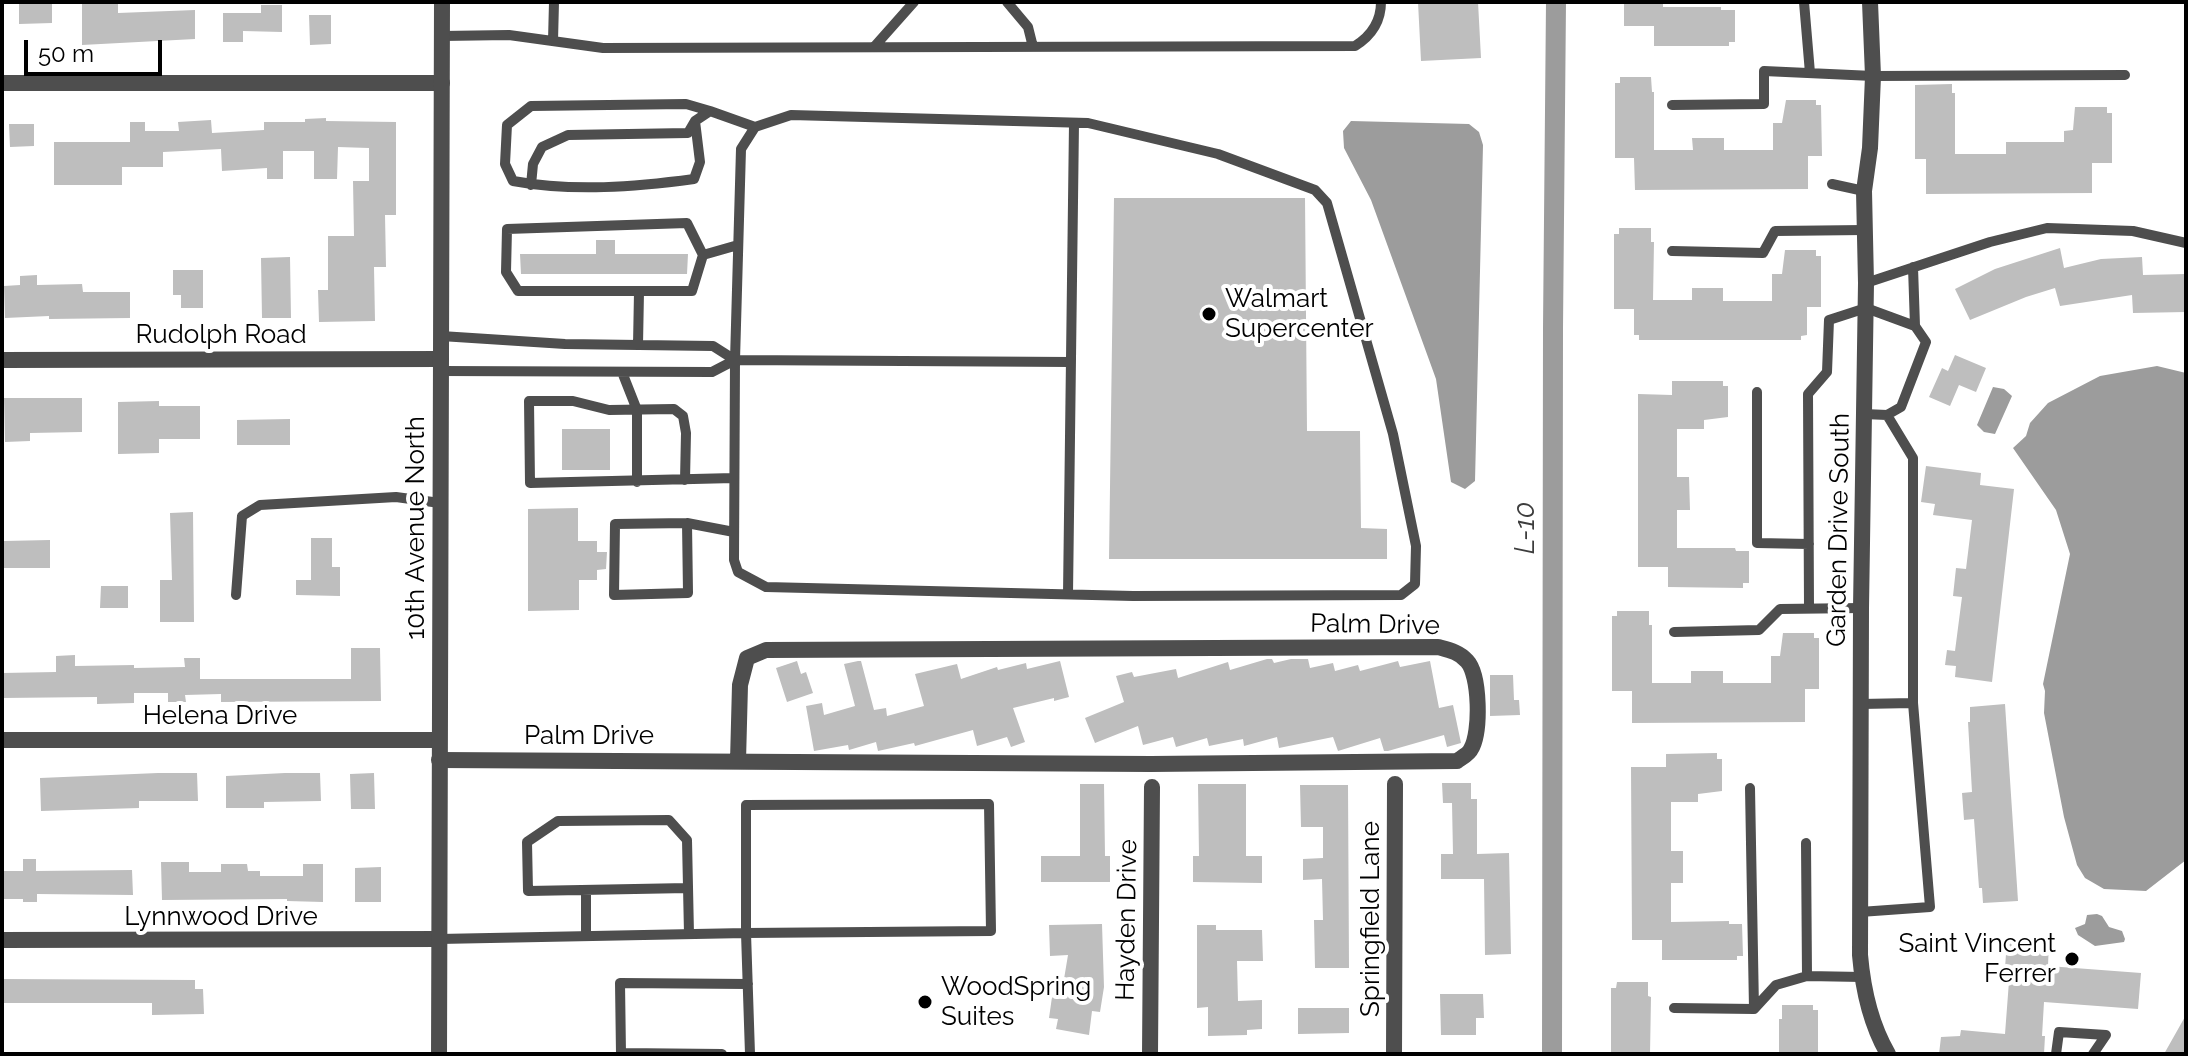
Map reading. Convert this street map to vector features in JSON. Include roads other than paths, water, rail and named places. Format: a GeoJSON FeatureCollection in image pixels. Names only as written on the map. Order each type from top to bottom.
{"type":"FeatureCollection","features":[{"type":"Feature","properties":{"kind":"street","name":"10th Avenue North"},"geometry":{"type":"LineString","coordinates":[[439,1054],[442,2]]}},
{"type":"Feature","properties":{"kind":"street","name":"Garden Drive South"},"geometry":{"type":"LineString","coordinates":[[1870,2],[1873,76],[1870,148],[1864,191],[1866,308],[1860,912],[1862,977],[1870,1015],[1888,1054]]}},
{"type":"Feature","properties":{"kind":"street"},"geometry":{"type":"LineString","coordinates":[[2,83],[442,83]]}},
{"type":"Feature","properties":{"kind":"street","name":"Rudolph Road"},"geometry":{"type":"LineString","coordinates":[[2,360],[441,365]]}},
{"type":"Feature","properties":{"kind":"street","name":"Palm Drive"},"geometry":{"type":"LineString","coordinates":[[439,760],[1181,764],[1457,761],[1471,751],[1477,732],[1476,680],[1469,663],[1456,652],[1438,647],[766,650],[747,658],[740,685],[738,761]]}},
{"type":"Feature","properties":{"kind":"street","name":"Helena Drive"},"geometry":{"type":"LineString","coordinates":[[2,740],[439,740]]}},
{"type":"Feature","properties":{"kind":"street","name":"Springfield Lane"},"geometry":{"type":"LineString","coordinates":[[1394,1054],[1395,784]]}},
{"type":"Feature","properties":{"kind":"street","name":"Hayden Drive"},"geometry":{"type":"LineString","coordinates":[[1150,1054],[1152,787]]}},
{"type":"Feature","properties":{"kind":"street","name":"Lynnwood Drive"},"geometry":{"type":"LineString","coordinates":[[2,940],[439,939]]}},
{"type":"Feature","properties":{"kind":"lane"},"geometry":{"type":"LineString","coordinates":[[553,41],[554,2]]}},
{"type":"Feature","properties":{"kind":"lane"},"geometry":{"type":"LineString","coordinates":[[874,47],[914,2]]}},
{"type":"Feature","properties":{"kind":"lane"},"geometry":{"type":"LineString","coordinates":[[1007,2],[1028,27],[1033,47]]}},
{"type":"Feature","properties":{"kind":"lane"},"geometry":{"type":"LineString","coordinates":[[442,36],[509,35],[603,48],[1355,46],[1369,37],[1381,13],[1381,2]]}},
{"type":"Feature","properties":{"kind":"lane"},"geometry":{"type":"LineString","coordinates":[[1804,2],[1810,73]]}},
{"type":"Feature","properties":{"kind":"lane"},"geometry":{"type":"LineString","coordinates":[[1672,105],[1764,104],[1764,71],[1873,76],[2125,75]]}},
{"type":"Feature","properties":{"kind":"lane"},"geometry":{"type":"LineString","coordinates":[[695,121],[700,162],[694,179],[647,185],[550,188],[513,181],[505,164],[507,125],[531,106],[686,104],[755,127],[791,115],[1088,123],[1218,154],[1315,190],[1327,203],[1393,434],[1416,546],[1415,584],[1401,595],[1068,594],[766,587],[738,572],[734,560],[734,478],[741,149],[755,127]]}},
{"type":"Feature","properties":{"kind":"lane"},"geometry":{"type":"LineString","coordinates":[[531,185],[533,164],[542,147],[568,135],[688,133],[695,121],[710,111]]}},
{"type":"Feature","properties":{"kind":"lane"},"geometry":{"type":"LineString","coordinates":[[1068,594],[1074,123]]}},
{"type":"Feature","properties":{"kind":"lane"},"geometry":{"type":"LineString","coordinates":[[1832,184],[1864,191]]}},
{"type":"Feature","properties":{"kind":"lane"},"geometry":{"type":"LineString","coordinates":[[687,223],[703,255],[692,291],[518,291],[506,272],[507,229],[687,223]]}},
{"type":"Feature","properties":{"kind":"lane"},"geometry":{"type":"LineString","coordinates":[[1866,283],[1990,242],[2047,228],[2133,231],[2186,243]]}},
{"type":"Feature","properties":{"kind":"lane"},"geometry":{"type":"LineString","coordinates":[[1672,251],[1763,253],[1775,231],[1864,230]]}},
{"type":"Feature","properties":{"kind":"lane"},"geometry":{"type":"LineString","coordinates":[[703,255],[738,245]]}},
{"type":"Feature","properties":{"kind":"lane"},"geometry":{"type":"LineString","coordinates":[[1864,414],[1887,415],[1901,407],[1926,342],[1915,326],[1913,267]]}},
{"type":"Feature","properties":{"kind":"lane"},"geometry":{"type":"LineString","coordinates":[[638,345],[639,292]]}},
{"type":"Feature","properties":{"kind":"lane"},"geometry":{"type":"LineString","coordinates":[[1809,608],[1808,394],[1827,372],[1829,320],[1866,308],[1915,326]]}},
{"type":"Feature","properties":{"kind":"lane"},"geometry":{"type":"LineString","coordinates":[[441,336],[565,344],[713,346],[735,360]]}},
{"type":"Feature","properties":{"kind":"lane"},"geometry":{"type":"LineString","coordinates":[[441,365],[712,372],[735,360],[1071,362]]}},
{"type":"Feature","properties":{"kind":"lane"},"geometry":{"type":"LineString","coordinates":[[622,372],[637,410],[637,482]]}},
{"type":"Feature","properties":{"kind":"lane"},"geometry":{"type":"LineString","coordinates":[[1757,392],[1757,543],[1809,544]]}},
{"type":"Feature","properties":{"kind":"lane"},"geometry":{"type":"LineString","coordinates":[[685,480],[686,433],[683,416],[674,409],[609,410],[573,401],[529,401],[530,483],[637,482],[734,478]]}},
{"type":"Feature","properties":{"kind":"lane"},"geometry":{"type":"LineString","coordinates":[[1860,912],[1930,907],[1913,703],[1913,458],[1887,415]]}},
{"type":"Feature","properties":{"kind":"lane"},"geometry":{"type":"LineString","coordinates":[[236,595],[242,516],[260,505],[396,497],[440,503]]}},
{"type":"Feature","properties":{"kind":"lane"},"geometry":{"type":"LineString","coordinates":[[687,523],[688,593],[614,595],[615,524],[687,523],[734,532]]}},
{"type":"Feature","properties":{"kind":"lane"},"geometry":{"type":"LineString","coordinates":[[1674,632],[1759,630],[1780,609],[1861,608]]}},
{"type":"Feature","properties":{"kind":"lane"},"geometry":{"type":"LineString","coordinates":[[1861,704],[1913,703]]}},
{"type":"Feature","properties":{"kind":"lane"},"geometry":{"type":"LineString","coordinates":[[1750,788],[1754,1009]]}},
{"type":"Feature","properties":{"kind":"lane"},"geometry":{"type":"LineString","coordinates":[[439,939],[746,933],[991,931],[989,804],[746,805],[746,933],[750,1054]]}},
{"type":"Feature","properties":{"kind":"lane"},"geometry":{"type":"LineString","coordinates":[[688,888],[528,891],[527,842],[558,821],[669,820],[687,840],[689,934]]}},
{"type":"Feature","properties":{"kind":"lane"},"geometry":{"type":"LineString","coordinates":[[1806,843],[1807,976]]}},
{"type":"Feature","properties":{"kind":"lane"},"geometry":{"type":"LineString","coordinates":[[586,890],[586,936]]}},
{"type":"Feature","properties":{"kind":"lane"},"geometry":{"type":"LineString","coordinates":[[1674,1008],[1754,1009],[1776,985],[1807,976],[1862,977]]}},
{"type":"Feature","properties":{"kind":"lane"},"geometry":{"type":"LineString","coordinates":[[722,1054],[621,1053],[620,983],[748,984]]}},
{"type":"Feature","properties":{"kind":"lane"},"geometry":{"type":"LineString","coordinates":[[2056,1054],[2059,1032],[2106,1035],[2093,1054]]}},
{"type":"Feature","properties":{"kind":"waterway","name":"L-10"},"geometry":{"type":"LineString","coordinates":[[1552,1054],[1556,2]]}},
{"type":"Feature","properties":{"kind":"place","name":"Walmart Supercenter"},"geometry":{"type":"Point","coordinates":[1209,314]}},
{"type":"Feature","properties":{"kind":"place","name":"Saint Vincent Ferrer"},"geometry":{"type":"Point","coordinates":[2072,959]}},
{"type":"Feature","properties":{"kind":"place","name":"WoodSpring Suites"},"geometry":{"type":"Point","coordinates":[925,1002]}}]}
